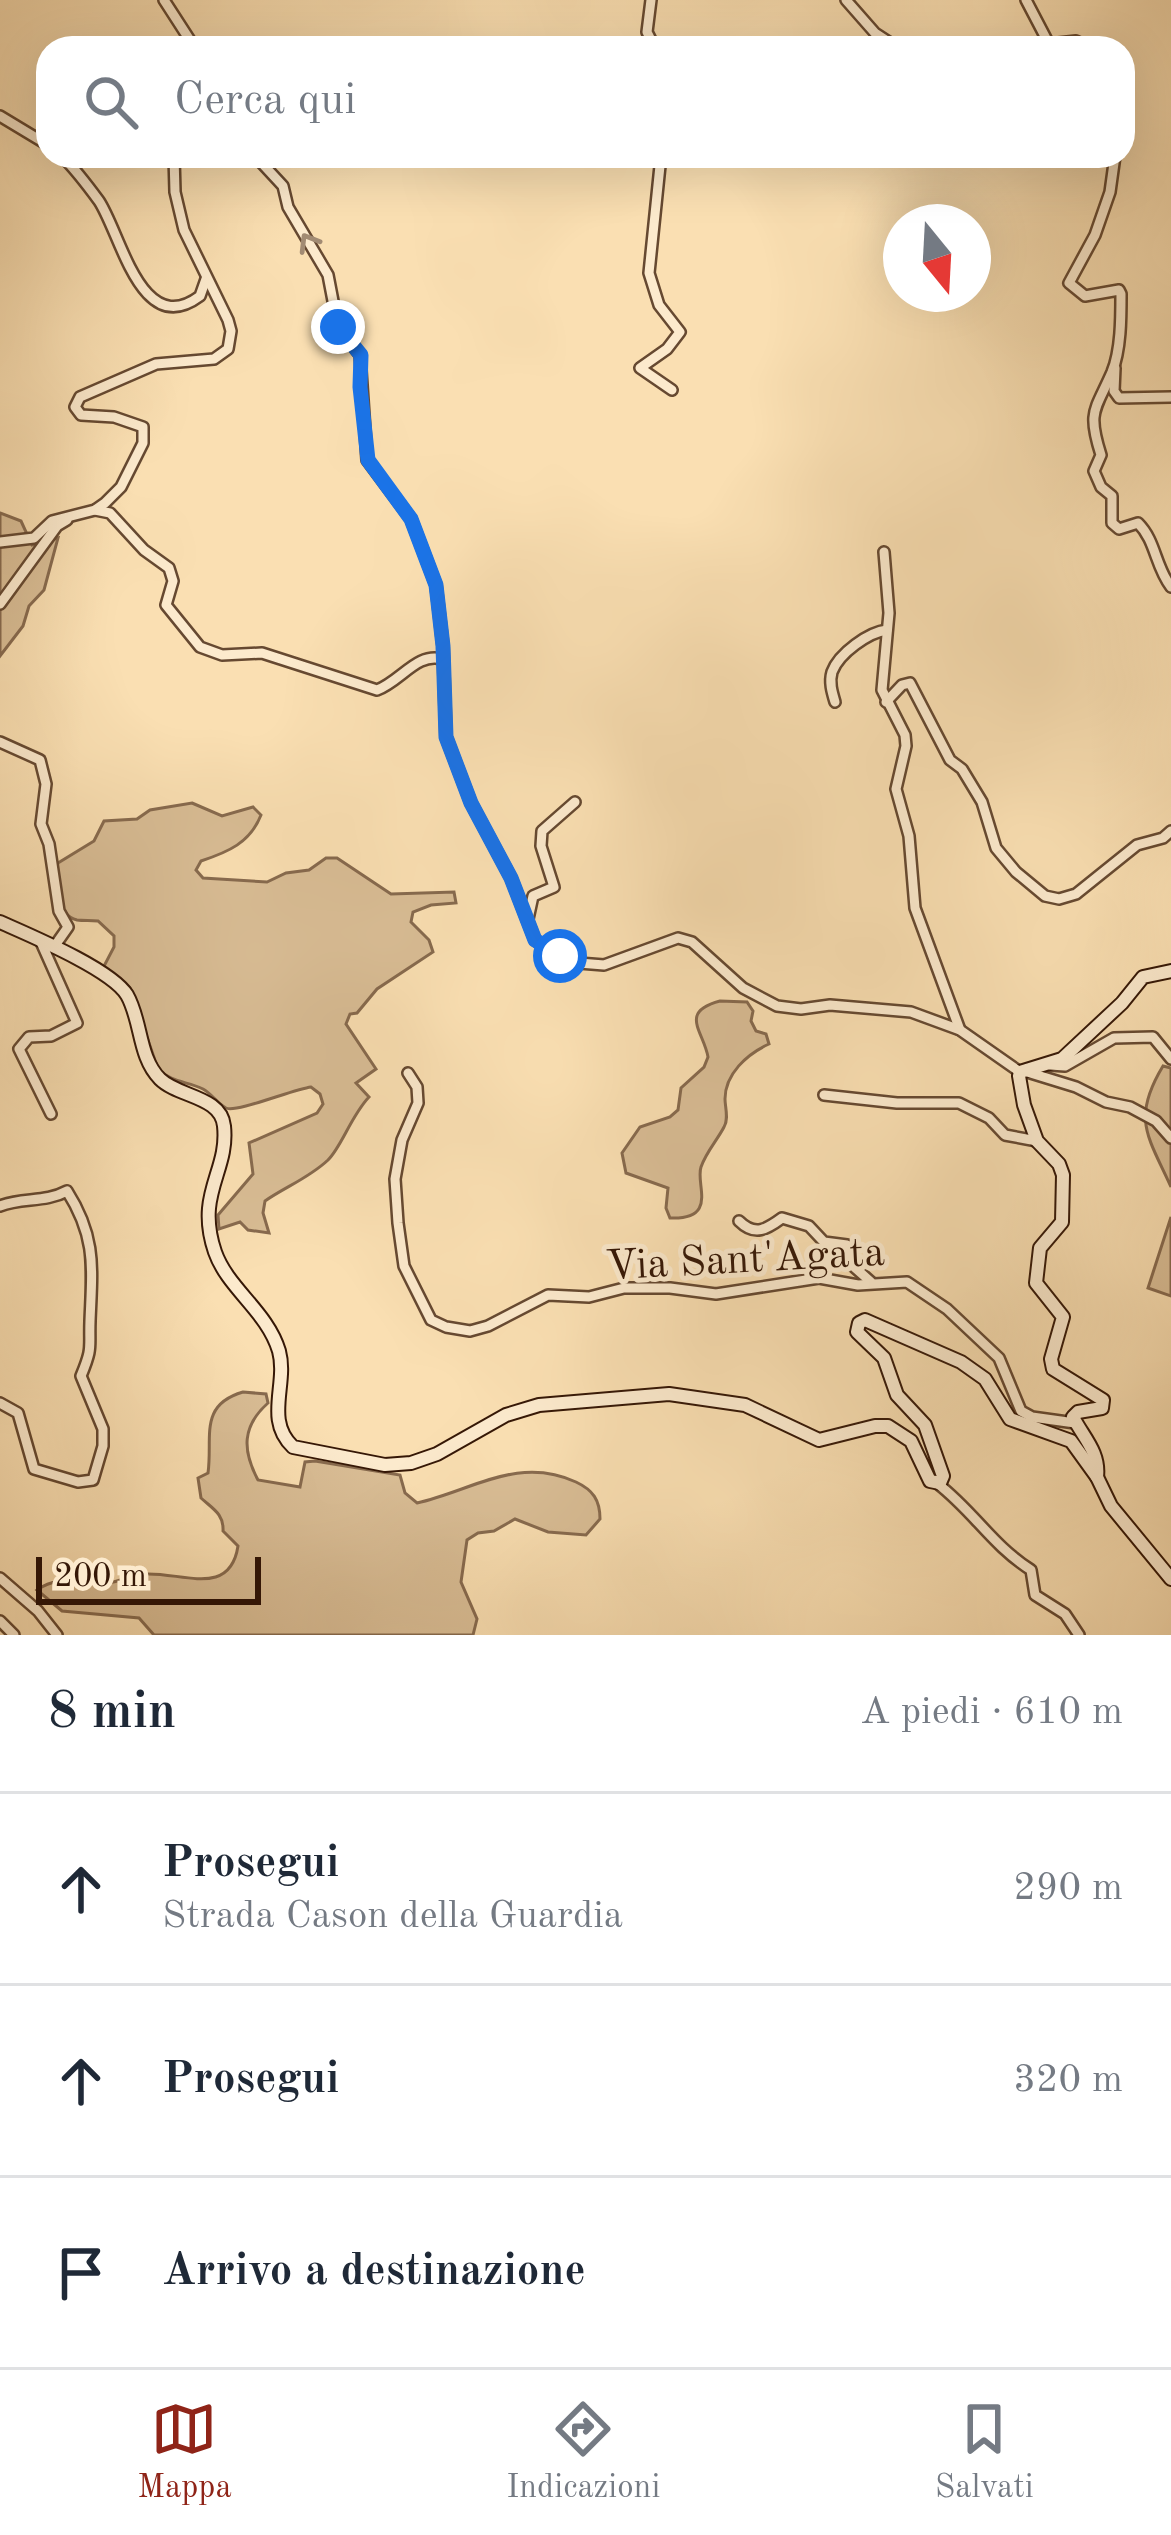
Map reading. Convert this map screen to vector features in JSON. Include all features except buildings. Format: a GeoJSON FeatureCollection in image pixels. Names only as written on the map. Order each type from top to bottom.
{"type":"FeatureCollection","features":[{"type":"Feature","properties":{"kind":"street"},"geometry":{"type":"LineString","coordinates":[[164,0],[187,36]]}},
{"type":"Feature","properties":{"kind":"street"},"geometry":{"type":"LineString","coordinates":[[649,36],[651,0]]}},
{"type":"Feature","properties":{"kind":"street"},"geometry":{"type":"LineString","coordinates":[[846,0],[880,36]]}},
{"type":"Feature","properties":{"kind":"street"},"geometry":{"type":"LineString","coordinates":[[1026,0],[1045,36]]}},
{"type":"Feature","properties":{"kind":"street"},"geometry":{"type":"LineString","coordinates":[[0,116],[36,138]]}},
{"type":"Feature","properties":{"kind":"street"},"geometry":{"type":"LineString","coordinates":[[72,168],[100,202],[133,274],[152,299],[180,306],[196,300],[206,286],[207,273]]}},
{"type":"Feature","properties":{"kind":"street"},"geometry":{"type":"LineString","coordinates":[[95,510],[121,487],[142,442],[143,428],[114,417],[81,416],[75,402],[156,364],[214,359],[228,349],[232,331],[184,230],[175,168]]}},
{"type":"Feature","properties":{"kind":"street"},"geometry":{"type":"LineString","coordinates":[[267,168],[283,186],[295,220],[328,275],[335,322],[361,355],[368,460],[411,519],[436,585],[446,737],[471,803],[540,945],[580,963],[604,964],[678,938],[692,942],[743,988],[777,1006],[911,1012],[960,1030],[1022,1072],[1130,1107],[1156,1121],[1171,1138]]}},
{"type":"Feature","properties":{"kind":"street"},"geometry":{"type":"LineString","coordinates":[[660,168],[649,273],[659,305],[680,332],[668,350],[640,368],[672,390]]}},
{"type":"Feature","properties":{"kind":"street"},"geometry":{"type":"LineString","coordinates":[[1113,168],[1095,235],[1069,283],[1085,296],[1119,290],[1121,317],[1114,367],[1114,391],[1119,398],[1171,397]]}},
{"type":"Feature","properties":{"kind":"street"},"geometry":{"type":"LineString","coordinates":[[1114,367],[1092,410],[1101,455],[1094,474],[1112,496],[1112,523],[1119,529],[1143,526],[1171,587]]}},
{"type":"Feature","properties":{"kind":"street"},"geometry":{"type":"LineString","coordinates":[[0,542],[34,538],[52,521],[95,510],[110,514],[144,550],[169,568],[173,580],[166,605],[200,647],[222,655],[262,653],[377,689],[398,680],[417,662],[433,656],[442,659]]}},
{"type":"Feature","properties":{"kind":"street"},"geometry":{"type":"LineString","coordinates":[[0,604],[57,526],[76,514]]}},
{"type":"Feature","properties":{"kind":"street"},"geometry":{"type":"LineString","coordinates":[[884,552],[887,631],[881,677],[886,702],[904,735],[904,760],[896,789],[909,836],[915,908],[960,1030]]}},
{"type":"Feature","properties":{"kind":"street"},"geometry":{"type":"LineString","coordinates":[[835,702],[830,683],[836,664],[874,632],[887,631]]}},
{"type":"Feature","properties":{"kind":"street"},"geometry":{"type":"LineString","coordinates":[[886,702],[910,683],[950,760],[962,769],[982,802],[996,848],[1045,896],[1076,894],[1137,844],[1163,838],[1171,831]]}},
{"type":"Feature","properties":{"kind":"street"},"geometry":{"type":"LineString","coordinates":[[0,742],[40,760],[46,784],[41,824],[59,911],[68,927]]}},
{"type":"Feature","properties":{"kind":"street"},"geometry":{"type":"LineString","coordinates":[[528,920],[533,896],[554,887],[541,846],[542,831],[575,802]]}},
{"type":"Feature","properties":{"kind":"street"},"geometry":{"type":"LineString","coordinates":[[0,922],[54,947],[122,988],[159,1078],[172,1089],[206,1103],[223,1118],[223,1144],[208,1197],[208,1228],[224,1271],[261,1313],[276,1343],[281,1370],[277,1411],[281,1431],[293,1447],[385,1465],[411,1463],[437,1454],[506,1415],[539,1405],[669,1394],[745,1405],[819,1439],[888,1426],[911,1441],[930,1481],[968,1508],[991,1540],[1031,1570],[1035,1595],[1065,1614],[1079,1635]]}},
{"type":"Feature","properties":{"kind":"street"},"geometry":{"type":"LineString","coordinates":[[54,947],[68,927],[83,929]]}},
{"type":"Feature","properties":{"kind":"street"},"geometry":{"type":"LineString","coordinates":[[40,940],[77,1023],[51,1036],[29,1037],[20,1049],[51,1114]]}},
{"type":"Feature","properties":{"kind":"street"},"geometry":{"type":"LineString","coordinates":[[1022,1072],[1062,1059],[1109,1016],[1142,977],[1171,971]]}},
{"type":"Feature","properties":{"kind":"street"},"geometry":{"type":"LineString","coordinates":[[1050,1065],[1065,1066],[1120,1036],[1154,1037],[1171,1059]]}},
{"type":"Feature","properties":{"kind":"street"},"geometry":{"type":"LineString","coordinates":[[1022,1072],[1024,1105],[1037,1141],[1063,1175],[1062,1222],[1040,1248],[1037,1263],[1036,1283],[1063,1317],[1051,1365],[1101,1398],[1104,1405],[1078,1412],[1073,1417],[1075,1424],[1085,1432],[1111,1506],[1171,1579]]}},
{"type":"Feature","properties":{"kind":"street","name":"Via Sant'Agata"},"geometry":{"type":"LineString","coordinates":[[408,1073],[417,1087],[418,1102],[402,1139],[395,1179],[404,1266],[431,1320],[446,1328],[488,1326],[554,1294],[589,1298],[623,1288],[659,1287],[745,1293],[820,1278],[859,1285],[907,1282],[920,1288],[999,1358],[1021,1411],[1032,1418],[1075,1424]]}},
{"type":"Feature","properties":{"kind":"street"},"geometry":{"type":"LineString","coordinates":[[824,1095],[897,1103],[958,1103],[989,1118],[1006,1136],[1037,1141]]}},
{"type":"Feature","properties":{"kind":"street"},"geometry":{"type":"LineString","coordinates":[[0,1206],[15,1199],[36,1201],[67,1192],[83,1222],[94,1266],[89,1328],[94,1344],[81,1376],[103,1429],[93,1480],[78,1482],[34,1469],[18,1414],[0,1402]]}},
{"type":"Feature","properties":{"kind":"street"},"geometry":{"type":"LineString","coordinates":[[739,1221],[755,1230],[764,1230],[782,1218],[809,1226],[824,1241],[847,1245],[854,1266],[871,1282]]}},
{"type":"Feature","properties":{"kind":"street","name":"Via Sant'Agata"},"geometry":{"type":"LineString","coordinates":[[938,1484],[943,1476],[931,1435],[897,1395],[884,1358],[857,1332],[860,1322],[868,1321],[974,1370],[1010,1418],[1071,1441],[1097,1477]]}},
{"type":"Feature","properties":{"kind":"street"},"geometry":{"type":"LineString","coordinates":[[0,1579],[57,1635]]}},
{"type":"Feature","properties":{"kind":"street"},"geometry":{"type":"LineString","coordinates":[[0,1621],[14,1635]]}},
{"type":"Feature","properties":{"kind":"shaded area"},"geometry":{"type":"Polygon","coordinates":[[[0,513],[21,521],[32,545],[58,538],[44,590],[29,606],[23,626],[0,656],[0,513]]]}},
{"type":"Feature","properties":{"kind":"shaded area"},"geometry":{"type":"Polygon","coordinates":[[[192,803],[222,816],[253,807],[261,815],[237,845],[201,861],[196,870],[203,878],[267,882],[337,858],[391,894],[454,892],[456,903],[413,912],[411,922],[429,940],[433,952],[377,989],[357,1013],[350,1014],[346,1024],[376,1069],[356,1083],[369,1097],[328,1160],[265,1201],[269,1233],[248,1230],[240,1222],[219,1229],[218,1215],[253,1174],[249,1143],[317,1113],[323,1104],[320,1094],[311,1087],[232,1109],[203,1089],[163,1074],[130,988],[103,968],[114,936],[98,921],[70,917],[57,896],[58,863],[94,841],[104,821],[137,819],[150,810],[192,803]]]}},
{"type":"Feature","properties":{"kind":"shaded area"},"geometry":{"type":"Polygon","coordinates":[[[720,1001],[747,1002],[756,1031],[766,1034],[769,1044],[745,1059],[729,1081],[725,1124],[701,1167],[700,1207],[685,1217],[670,1218],[668,1188],[626,1173],[622,1153],[640,1127],[678,1110],[681,1088],[708,1057],[697,1017],[720,1001]]]}},
{"type":"Feature","properties":{"kind":"shaded area"},"geometry":{"type":"Polygon","coordinates":[[[1163,1066],[1171,1068],[1171,1187],[1150,1140],[1145,1114],[1163,1066]]]}},
{"type":"Feature","properties":{"kind":"shaded area"},"geometry":{"type":"Polygon","coordinates":[[[1171,1217],[1171,1296],[1148,1288],[1171,1217]]]}},
{"type":"Feature","properties":{"kind":"shaded area"},"geometry":{"type":"Polygon","coordinates":[[[243,1392],[266,1394],[268,1403],[253,1421],[247,1439],[258,1480],[300,1487],[305,1462],[315,1461],[400,1475],[405,1493],[417,1503],[495,1478],[534,1472],[587,1488],[597,1501],[600,1519],[586,1535],[548,1532],[515,1519],[467,1540],[461,1582],[477,1619],[473,1635],[154,1635],[139,1618],[62,1611],[37,1590],[60,1581],[106,1584],[145,1574],[202,1579],[225,1572],[238,1546],[223,1531],[217,1512],[201,1498],[198,1478],[208,1473],[213,1414],[219,1405],[243,1392]]]}},
{"type":"Feature","properties":{"kind":"route"},"geometry":{"type":"LineString","coordinates":[[338,327],[361,355],[368,460],[411,519],[436,585],[443,646],[442,706],[455,764],[511,878],[535,940],[560,956]]}}]}
